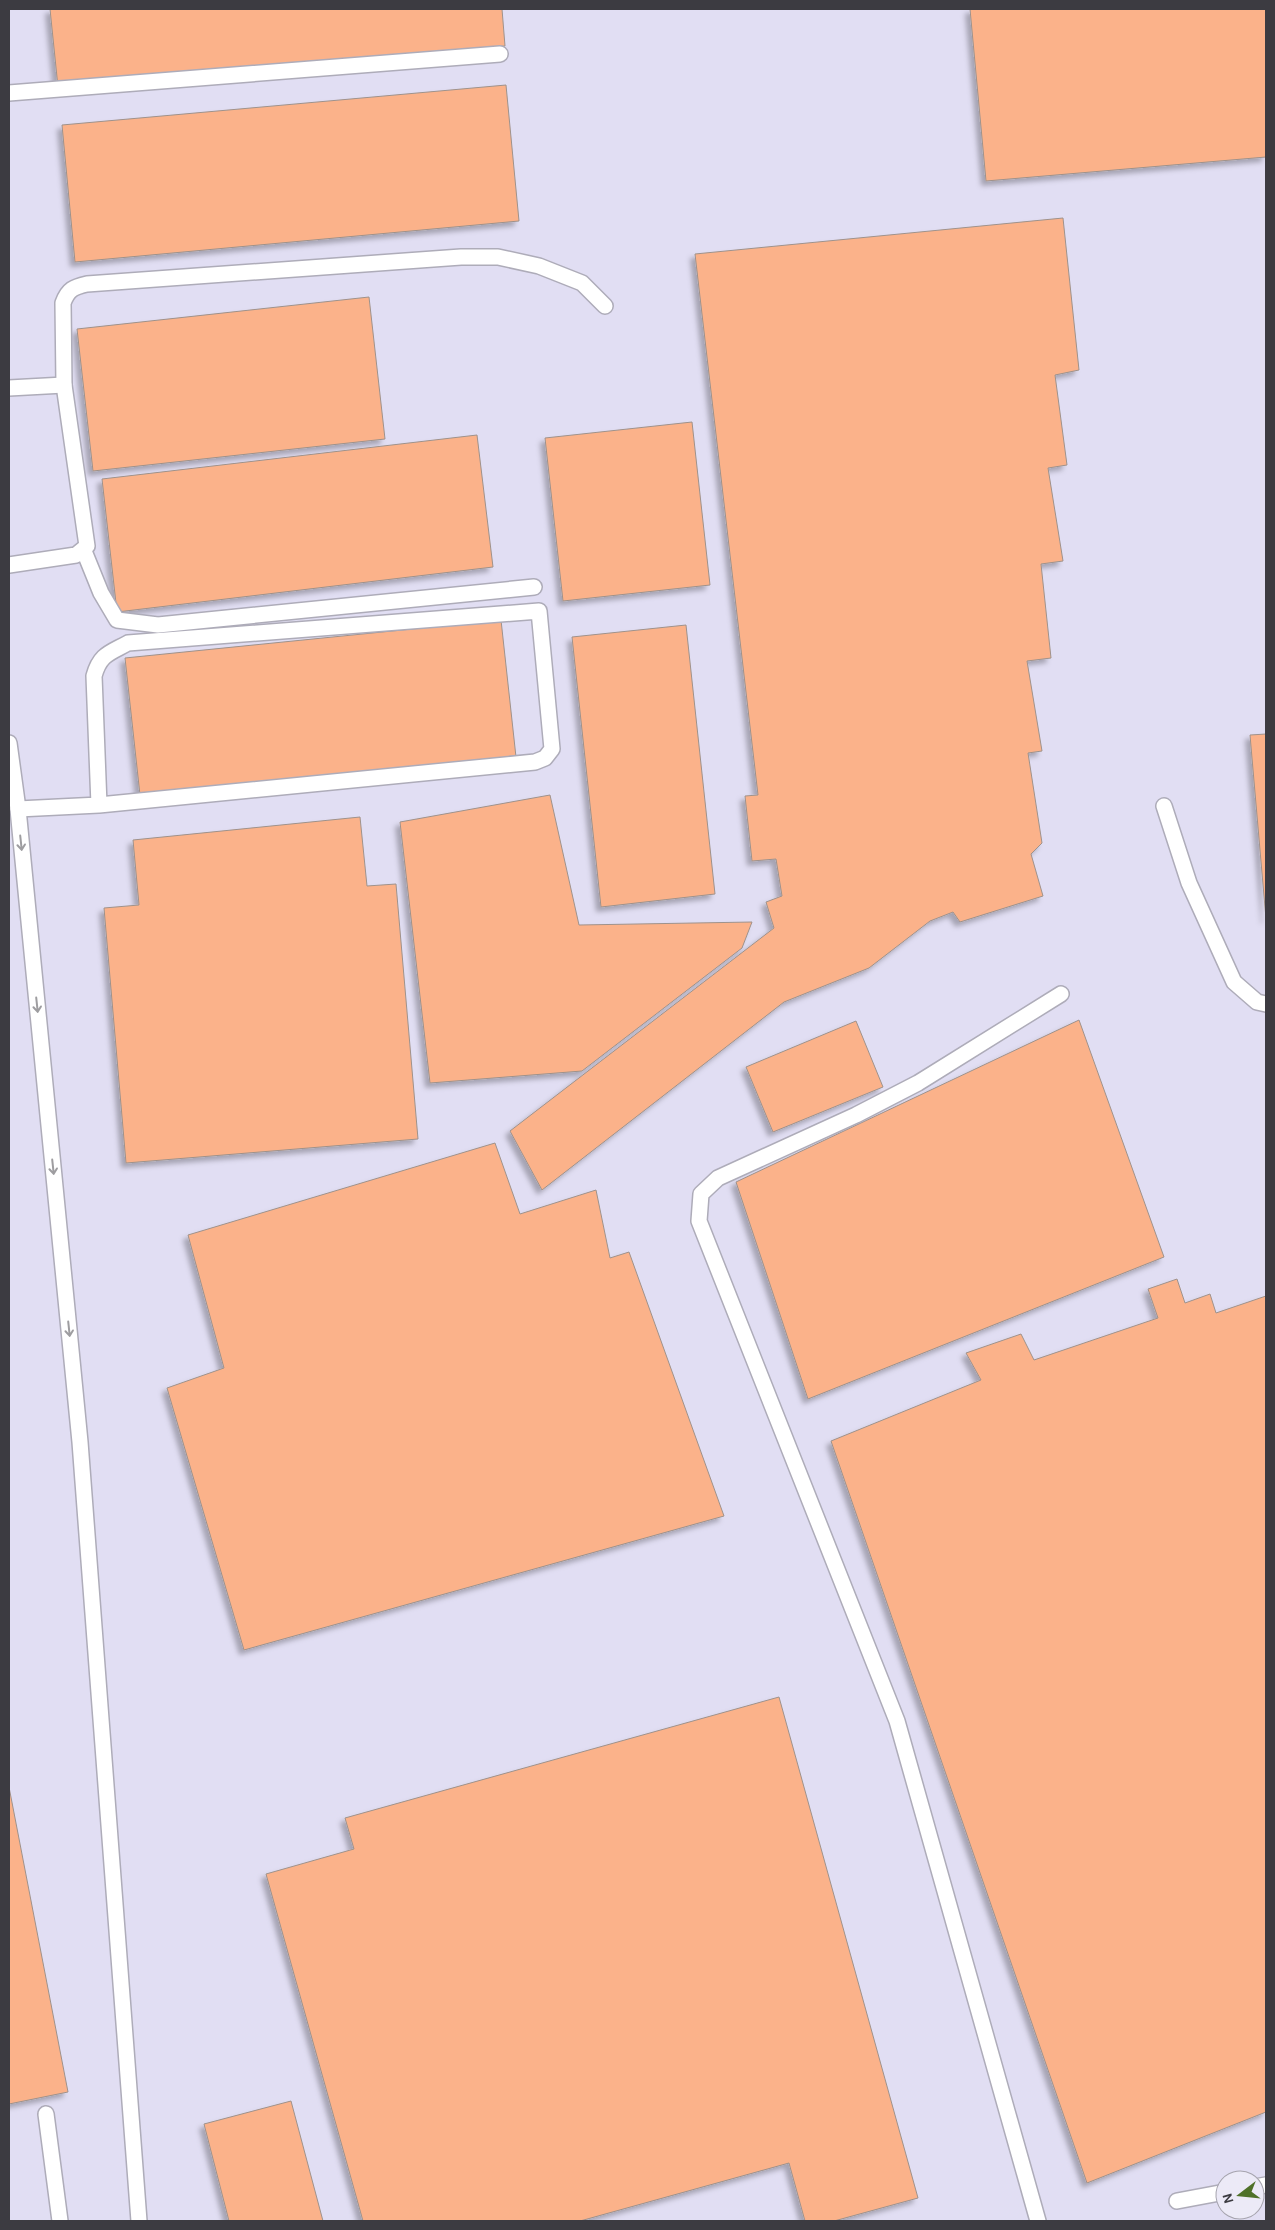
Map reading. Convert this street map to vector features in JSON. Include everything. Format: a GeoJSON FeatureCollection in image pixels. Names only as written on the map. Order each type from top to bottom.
{"type":"FeatureCollection","features":[{"type":"Feature","properties":{"kind":"lane"},"geometry":{"type":"LineString","coordinates":[[9,93],[500,54]]}},
{"type":"Feature","properties":{"kind":"lane"},"geometry":{"type":"LineString","coordinates":[[9,565],[76,556],[84,551],[87,543],[78,493],[64,385],[63,303],[67,292],[74,288],[88,284],[461,257],[498,257],[539,266],[582,283],[605,306]]}},
{"type":"Feature","properties":{"kind":"lane"},"geometry":{"type":"LineString","coordinates":[[9,388],[64,385]]}},
{"type":"Feature","properties":{"kind":"lane"},"geometry":{"type":"LineString","coordinates":[[84,551],[101,593],[118,620],[158,625],[534,587]]}},
{"type":"Feature","properties":{"kind":"lane"},"geometry":{"type":"LineString","coordinates":[[18,809],[99,805],[535,762],[545,758],[552,749],[539,611],[128,643],[105,655],[98,662],[94,676],[99,805]]}},
{"type":"Feature","properties":{"kind":"lane"},"geometry":{"type":"LineString","coordinates":[[9,743],[11,787],[18,809],[80,1442],[139,2221]]}},
{"type":"Feature","properties":{"kind":"lane"},"geometry":{"type":"LineString","coordinates":[[1164,806],[1189,883],[1234,982],[1257,1002],[1266,1004]]}},
{"type":"Feature","properties":{"kind":"lane"},"geometry":{"type":"LineString","coordinates":[[1038,2221],[898,1721],[699,1221],[701,1194],[718,1178],[856,1115],[918,1083],[1061,994]]}},
{"type":"Feature","properties":{"kind":"lane"},"geometry":{"type":"LineString","coordinates":[[46,2114],[60,2221]]}},
{"type":"Feature","properties":{"kind":"lane"},"geometry":{"type":"LineString","coordinates":[[1177,2201],[1215,2194]]}},
{"type":"Feature","properties":{"kind":"shaded area"},"geometry":{"type":"Polygon","coordinates":[[[9,9],[1266,9],[1266,2221],[9,2221],[9,9]]]}},
{"type":"Feature","properties":{"kind":"building"},"geometry":{"type":"Polygon","coordinates":[[[50,9],[502,9],[505,46],[58,87],[50,9]]]}},
{"type":"Feature","properties":{"kind":"building"},"geometry":{"type":"Polygon","coordinates":[[[970,9],[1266,9],[1266,157],[986,181],[970,9]]]}},
{"type":"Feature","properties":{"kind":"building"},"geometry":{"type":"Polygon","coordinates":[[[506,85],[519,221],[75,262],[62,125],[506,85]]]}},
{"type":"Feature","properties":{"kind":"building"},"geometry":{"type":"Polygon","coordinates":[[[1063,218],[1079,370],[1055,375],[1067,465],[1048,468],[1063,561],[1041,564],[1051,658],[1027,661],[1042,751],[1028,753],[1042,843],[1031,854],[1043,896],[960,922],[953,912],[930,921],[869,968],[784,1002],[542,1190],[510,1131],[774,928],[766,902],[782,896],[776,859],[752,861],[745,796],[758,795],[695,254],[1063,218]]]}},
{"type":"Feature","properties":{"kind":"building"},"geometry":{"type":"Polygon","coordinates":[[[369,297],[385,439],[93,471],[77,329],[369,297]]]}},
{"type":"Feature","properties":{"kind":"building"},"geometry":{"type":"Polygon","coordinates":[[[692,422],[710,585],[563,601],[545,438],[692,422]]]}},
{"type":"Feature","properties":{"kind":"building"},"geometry":{"type":"Polygon","coordinates":[[[477,435],[493,567],[117,612],[102,479],[477,435]]]}},
{"type":"Feature","properties":{"kind":"building"},"geometry":{"type":"Polygon","coordinates":[[[501,620],[516,757],[140,795],[125,658],[501,620]]]}},
{"type":"Feature","properties":{"kind":"building"},"geometry":{"type":"Polygon","coordinates":[[[686,625],[715,894],[601,907],[572,637],[686,625]]]}},
{"type":"Feature","properties":{"kind":"building"},"geometry":{"type":"Polygon","coordinates":[[[1266,734],[1266,919],[1250,735],[1266,734]]]}},
{"type":"Feature","properties":{"kind":"building"},"geometry":{"type":"Polygon","coordinates":[[[550,795],[579,925],[752,922],[742,948],[582,1071],[430,1083],[400,822],[550,795]]]}},
{"type":"Feature","properties":{"kind":"building"},"geometry":{"type":"Polygon","coordinates":[[[360,817],[367,886],[396,884],[418,1139],[126,1163],[104,908],[139,905],[133,840],[360,817]]]}},
{"type":"Feature","properties":{"kind":"building"},"geometry":{"type":"Polygon","coordinates":[[[1079,1020],[1164,1257],[808,1399],[736,1182],[1079,1020]]]}},
{"type":"Feature","properties":{"kind":"building"},"geometry":{"type":"Polygon","coordinates":[[[856,1021],[883,1087],[773,1132],[746,1067],[856,1021]]]}},
{"type":"Feature","properties":{"kind":"building"},"geometry":{"type":"Polygon","coordinates":[[[495,1143],[520,1214],[596,1190],[610,1258],[629,1252],[724,1516],[244,1650],[167,1388],[224,1368],[188,1235],[495,1143]]]}},
{"type":"Feature","properties":{"kind":"building"},"geometry":{"type":"Polygon","coordinates":[[[1177,1279],[1185,1303],[1210,1294],[1216,1313],[1266,1296],[1266,2112],[1087,2183],[831,1441],[981,1380],[966,1353],[1021,1334],[1034,1360],[1158,1318],[1148,1289],[1177,1279]]]}},
{"type":"Feature","properties":{"kind":"building"},"geometry":{"type":"Polygon","coordinates":[[[779,1697],[918,2198],[834,2221],[805,2221],[789,2163],[580,2221],[363,2221],[266,1874],[354,1849],[345,1818],[779,1697]]]}},
{"type":"Feature","properties":{"kind":"building"},"geometry":{"type":"Polygon","coordinates":[[[9,1787],[68,2092],[9,2104],[9,1787]]]}},
{"type":"Feature","properties":{"kind":"building"},"geometry":{"type":"Polygon","coordinates":[[[291,2101],[323,2221],[229,2221],[204,2124],[291,2101]]]}}]}
